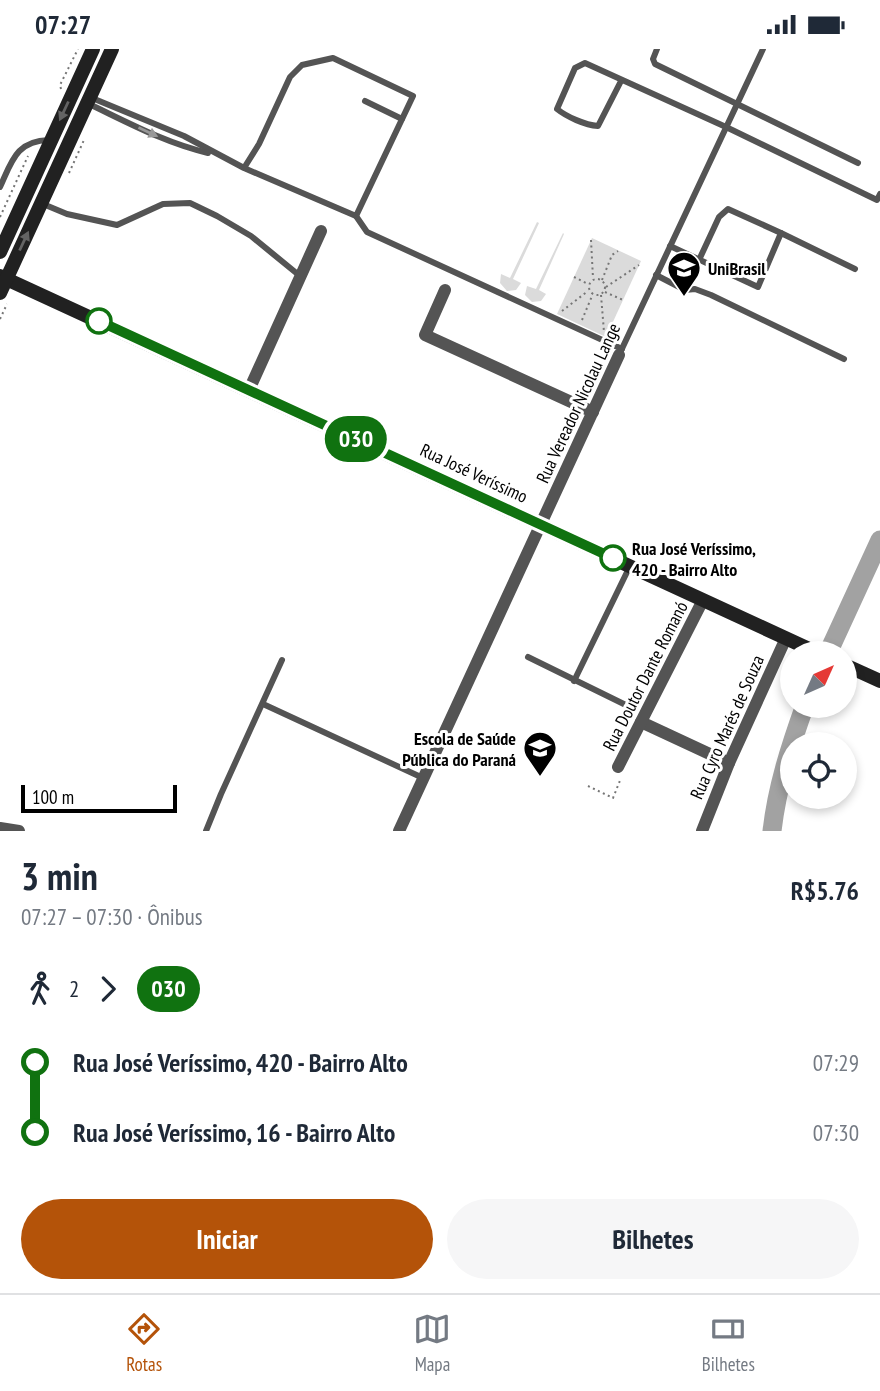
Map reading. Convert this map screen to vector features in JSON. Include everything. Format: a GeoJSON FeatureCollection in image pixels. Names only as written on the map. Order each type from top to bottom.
{"type":"FeatureCollection","features":[{"type":"Feature","properties":{"kind":"street"},"geometry":{"type":"LineString","coordinates":[[2,240],[93,49]]}},
{"type":"Feature","properties":{"kind":"street"},"geometry":{"type":"LineString","coordinates":[[5,295],[3,277],[41,203],[112,49]]}},
{"type":"Feature","properties":{"kind":"street"},"geometry":{"type":"LineString","coordinates":[[249,390],[321,230]]}},
{"type":"Feature","properties":{"kind":"street","name":"Rua José Veríssimo"},"geometry":{"type":"LineString","coordinates":[[3,277],[792,641]]}},
{"type":"Feature","properties":{"kind":"street"},"geometry":{"type":"LineString","coordinates":[[445,290],[425,335],[593,412]]}},
{"type":"Feature","properties":{"kind":"street","name":"Rua Vereador Nicolau Lange"},"geometry":{"type":"LineString","coordinates":[[399,831],[621,352]]}},
{"type":"Feature","properties":{"kind":"street","name":"Rua Doutor Dante Romanó"},"geometry":{"type":"LineString","coordinates":[[621,771],[641,722],[703,600]]}},
{"type":"Feature","properties":{"kind":"street","name":"Rua Cyro Marés de Souza"},"geometry":{"type":"LineString","coordinates":[[702,831],[729,763],[786,638]]}},
{"type":"Feature","properties":{"kind":"street"},"geometry":{"type":"LineString","coordinates":[[858,671],[880,681]]}},
{"type":"Feature","properties":{"kind":"street"},"geometry":{"type":"LineString","coordinates":[[641,722],[729,763]]}},
{"type":"Feature","properties":{"kind":"street"},"geometry":{"type":"LineString","coordinates":[[0,828],[19,831]]}},
{"type":"Feature","properties":{"kind":"lane"},"geometry":{"type":"LineString","coordinates":[[657,49],[653,59],[655,64],[858,163]]}},
{"type":"Feature","properties":{"kind":"lane","name":"Rua Vereador Nicolau Lange"},"geometry":{"type":"LineString","coordinates":[[621,352],[763,49]]}},
{"type":"Feature","properties":{"kind":"lane"},"geometry":{"type":"LineString","coordinates":[[244,168],[290,77],[302,65],[333,58],[412,96],[356,216]]}},
{"type":"Feature","properties":{"kind":"lane"},"geometry":{"type":"LineString","coordinates":[[621,81],[598,126],[557,109],[575,68],[586,63],[877,200],[880,194]]}},
{"type":"Feature","properties":{"kind":"lane"},"geometry":{"type":"LineString","coordinates":[[88,100],[181,146],[217,155]]}},
{"type":"Feature","properties":{"kind":"lane"},"geometry":{"type":"LineString","coordinates":[[88,100],[184,136],[244,168],[356,216],[367,232],[621,352]]}},
{"type":"Feature","properties":{"kind":"lane"},"geometry":{"type":"LineString","coordinates":[[365,101],[402,119]]}},
{"type":"Feature","properties":{"kind":"lane"},"geometry":{"type":"LineString","coordinates":[[0,187],[18,151],[33,142],[51,140]]}},
{"type":"Feature","properties":{"kind":"lane"},"geometry":{"type":"LineString","coordinates":[[41,203],[67,214],[117,225],[163,204],[190,202],[251,236],[300,277]]}},
{"type":"Feature","properties":{"kind":"lane"},"geometry":{"type":"LineString","coordinates":[[699,260],[719,217],[728,209],[855,269]]}},
{"type":"Feature","properties":{"kind":"lane"},"geometry":{"type":"LineString","coordinates":[[670,246],[758,287],[781,233]]}},
{"type":"Feature","properties":{"kind":"lane"},"geometry":{"type":"LineString","coordinates":[[656,275],[685,290],[695,289],[711,295],[844,359]]}},
{"type":"Feature","properties":{"kind":"lane"},"geometry":{"type":"LineString","coordinates":[[574,681],[630,566]]}},
{"type":"Feature","properties":{"kind":"lane"},"geometry":{"type":"LineString","coordinates":[[528,657],[634,709]]}},
{"type":"Feature","properties":{"kind":"lane"},"geometry":{"type":"LineString","coordinates":[[206,831],[220,794],[282,660]]}},
{"type":"Feature","properties":{"kind":"lane"},"geometry":{"type":"LineString","coordinates":[[262,704],[424,778]]}},
{"type":"Feature","properties":{"kind":"path"},"geometry":{"type":"LineString","coordinates":[[0,217],[27,156]]}},
{"type":"Feature","properties":{"kind":"path"},"geometry":{"type":"LineString","coordinates":[[591,240],[593,279],[589,290],[593,295]]}},
{"type":"Feature","properties":{"kind":"path"},"geometry":{"type":"LineString","coordinates":[[605,287],[602,281],[612,255],[618,251]]}},
{"type":"Feature","properties":{"kind":"path"},"geometry":{"type":"LineString","coordinates":[[604,336],[602,293],[605,287],[639,265]]}},
{"type":"Feature","properties":{"kind":"path"},"geometry":{"type":"LineString","coordinates":[[574,277],[589,284]]}},
{"type":"Feature","properties":{"kind":"path"},"geometry":{"type":"LineString","coordinates":[[593,279],[602,281]]}},
{"type":"Feature","properties":{"kind":"path"},"geometry":{"type":"LineString","coordinates":[[558,314],[589,290]]}},
{"type":"Feature","properties":{"kind":"path"},"geometry":{"type":"LineString","coordinates":[[593,295],[602,293],[623,300]]}},
{"type":"Feature","properties":{"kind":"path"},"geometry":{"type":"LineString","coordinates":[[0,319],[5,295]]}},
{"type":"Feature","properties":{"kind":"path"},"geometry":{"type":"LineString","coordinates":[[580,325],[593,295]]}},
{"type":"Feature","properties":{"kind":"path"},"geometry":{"type":"LineString","coordinates":[[589,786],[613,798],[621,771]]}},
{"type":"Feature","properties":{"kind":"shaded area"},"geometry":{"type":"Polygon","coordinates":[[[537,222],[539,223],[513,279],[521,283],[516,290],[507,291],[500,283],[501,274],[510,278],[537,222]]]}},
{"type":"Feature","properties":{"kind":"shaded area"},"geometry":{"type":"Polygon","coordinates":[[[563,233],[539,290],[546,294],[541,301],[532,302],[525,295],[527,286],[536,289],[563,233]]]}},
{"type":"Feature","properties":{"kind":"shaded area"},"geometry":{"type":"Polygon","coordinates":[[[592,238],[641,261],[606,337],[557,314],[592,238]]]}},
{"type":"Feature","properties":{"kind":"waterway"},"geometry":{"type":"LineString","coordinates":[[834,641],[880,540]]}},
{"type":"Feature","properties":{"kind":"waterway"},"geometry":{"type":"LineString","coordinates":[[772,831],[785,767],[800,718]]}},
{"type":"Feature","properties":{"kind":"bus line","name":"030"},"geometry":{"type":"LineString","coordinates":[[99,321],[613,558]]}},
{"type":"Feature","properties":{"kind":"place","name":"UniBrasil"},"geometry":{"type":"Point","coordinates":[684,298]}},
{"type":"Feature","properties":{"kind":"place","name":"Rua José Veríssimo, 420 - Bairro Alto"},"geometry":{"type":"Point","coordinates":[613,558]}},
{"type":"Feature","properties":{"kind":"place","name":"Escola de Saúde Pública do Paraná"},"geometry":{"type":"Point","coordinates":[540,778]}}]}
